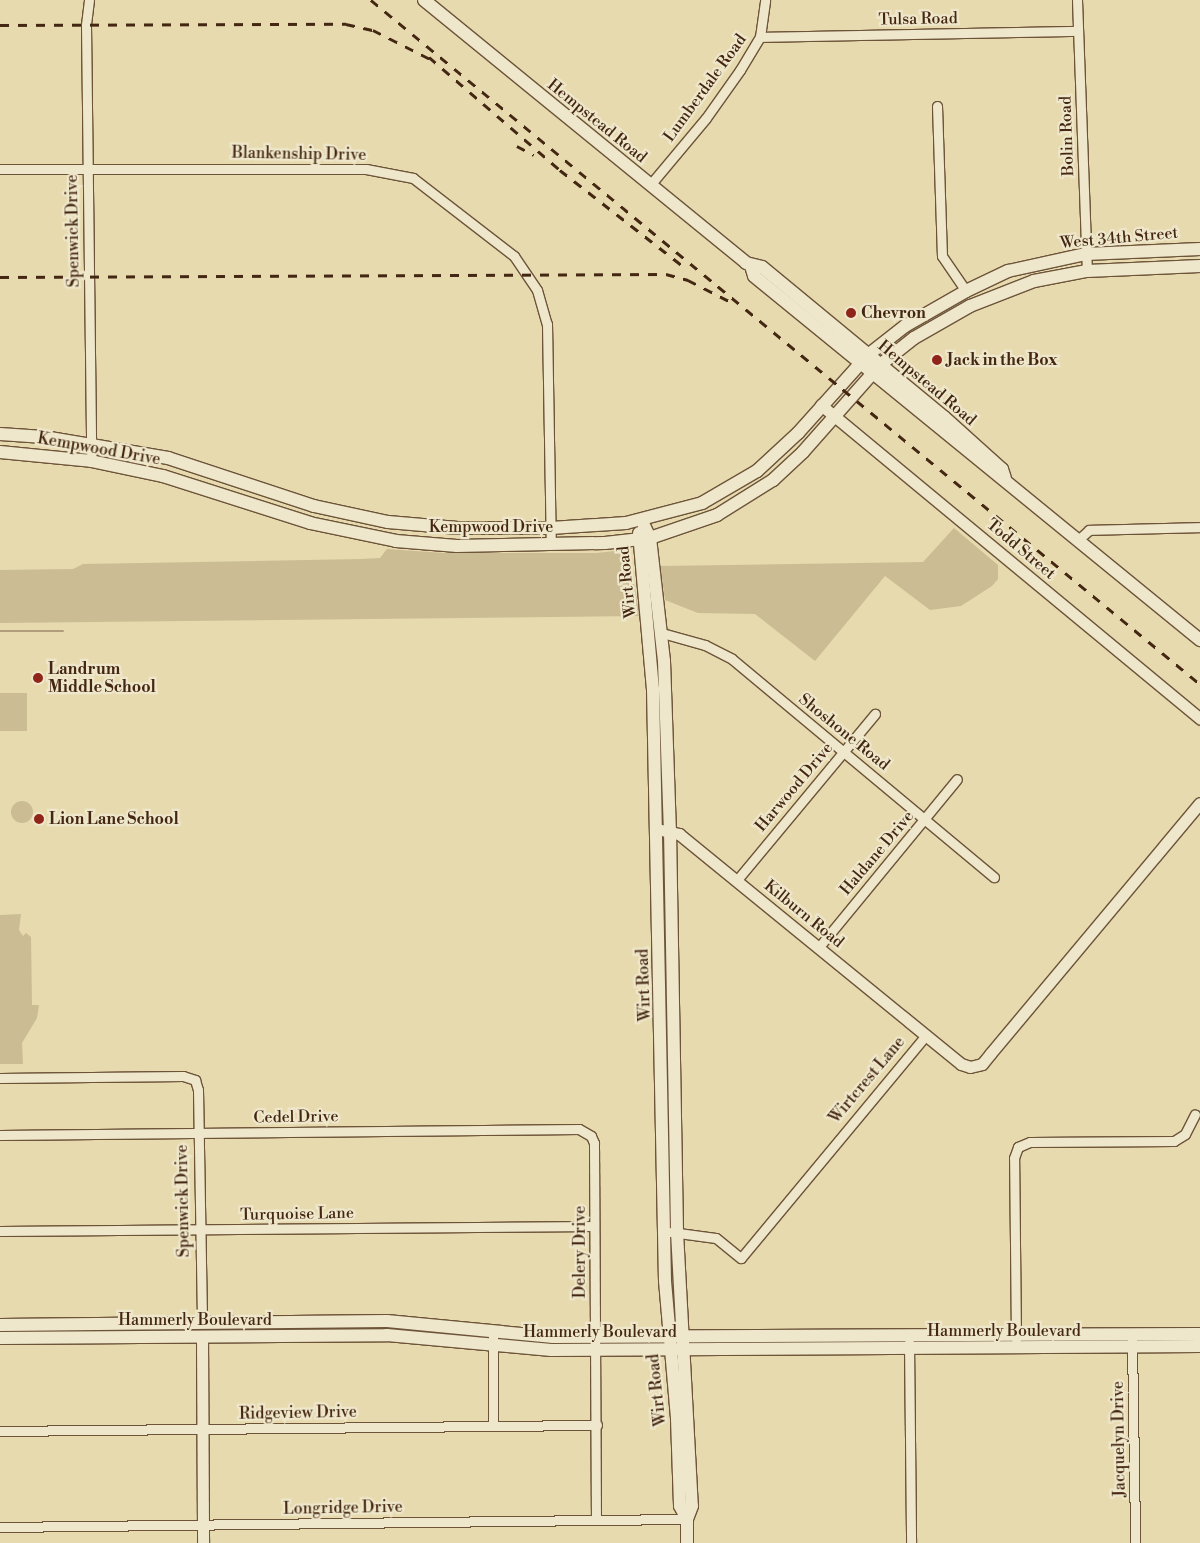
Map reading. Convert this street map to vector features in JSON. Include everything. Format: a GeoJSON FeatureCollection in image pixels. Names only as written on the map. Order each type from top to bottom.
{"type":"FeatureCollection","features":[{"type":"Feature","properties":{"kind":"main road","name":"Hempstead Road"},"geometry":{"type":"LineString","coordinates":[[424,0],[751,266],[754,276],[876,369],[995,476],[1005,478],[1200,640]]}},
{"type":"Feature","properties":{"kind":"main road","name":"West 34th Street"},"geometry":{"type":"LineString","coordinates":[[863,359],[905,326],[966,291],[1008,271],[1086,254],[1200,249]]}},
{"type":"Feature","properties":{"kind":"main road","name":"West 34th Street"},"geometry":{"type":"LineString","coordinates":[[876,369],[914,338],[970,306],[1027,283],[1087,271],[1200,266]]}},
{"type":"Feature","properties":{"kind":"main road","name":"Kempwood Drive"},"geometry":{"type":"LineString","coordinates":[[0,434],[91,444],[168,458],[314,506],[360,517],[458,528],[551,528],[642,521],[702,503],[746,478],[798,433],[863,359]]}},
{"type":"Feature","properties":{"kind":"main road","name":"Kempwood Drive"},"geometry":{"type":"LineString","coordinates":[[0,452],[91,461],[163,476],[270,512],[358,535],[457,546],[551,544],[644,539],[717,515],[756,491],[803,452],[876,369]]}},
{"type":"Feature","properties":{"kind":"main road"},"geometry":{"type":"LineString","coordinates":[[746,478],[756,491]]}},
{"type":"Feature","properties":{"kind":"main road","name":"Wirt Road"},"geometry":{"type":"LineString","coordinates":[[642,521],[664,829]]}},
{"type":"Feature","properties":{"kind":"main road","name":"Wirt Road"},"geometry":{"type":"LineString","coordinates":[[644,539],[662,632],[671,1232],[680,1506],[686,1518],[687,1543]]}},
{"type":"Feature","properties":{"kind":"main road"},"geometry":{"type":"LineString","coordinates":[[202,1337],[211,1329],[245,1322]]}},
{"type":"Feature","properties":{"kind":"main road","name":"Hammerly Boulevard"},"geometry":{"type":"LineString","coordinates":[[0,1338],[74,1331],[245,1322],[365,1328],[492,1345],[1132,1340],[1200,1334]]}},
{"type":"Feature","properties":{"kind":"main road"},"geometry":{"type":"LineString","coordinates":[[154,1337],[195,1329],[202,1323]]}},
{"type":"Feature","properties":{"kind":"main road","name":"Hammerly Boulevard"},"geometry":{"type":"LineString","coordinates":[[0,1325],[154,1337],[202,1337],[443,1325],[595,1344]]}},
{"type":"Feature","properties":{"kind":"main road","name":"Hammerly Boulevard"},"geometry":{"type":"LineString","coordinates":[[1132,1340],[1200,1346]]}},
{"type":"Feature","properties":{"kind":"street","name":"Spenwick Drive"},"geometry":{"type":"LineString","coordinates":[[89,0],[86,25],[91,461]]}},
{"type":"Feature","properties":{"kind":"street","name":"Lumberdale Road"},"geometry":{"type":"LineString","coordinates":[[650,185],[706,118],[760,37],[765,0]]}},
{"type":"Feature","properties":{"kind":"street","name":"Bolin Road"},"geometry":{"type":"LineString","coordinates":[[1077,0],[1087,271]]}},
{"type":"Feature","properties":{"kind":"street","name":"Tulsa Road"},"geometry":{"type":"LineString","coordinates":[[760,37],[1078,31]]}},
{"type":"Feature","properties":{"kind":"street"},"geometry":{"type":"LineString","coordinates":[[937,106],[942,256],[966,291]]}},
{"type":"Feature","properties":{"kind":"street","name":"Blankenship Drive"},"geometry":{"type":"LineString","coordinates":[[0,170],[366,169],[413,178],[514,256],[537,290],[547,324],[551,544]]}},
{"type":"Feature","properties":{"kind":"street","name":"Todd Street"},"geometry":{"type":"LineString","coordinates":[[821,405],[1200,719]]}},
{"type":"Feature","properties":{"kind":"street"},"geometry":{"type":"LineString","coordinates":[[1079,539],[1090,530],[1200,527]]}},
{"type":"Feature","properties":{"kind":"street","name":"Shoshone Road"},"geometry":{"type":"LineString","coordinates":[[662,632],[704,645],[732,659],[926,818],[994,878]]}},
{"type":"Feature","properties":{"kind":"street","name":"Harwood Drive"},"geometry":{"type":"LineString","coordinates":[[737,880],[875,714]]}},
{"type":"Feature","properties":{"kind":"street","name":"Haldane Drive"},"geometry":{"type":"LineString","coordinates":[[819,947],[957,779]]}},
{"type":"Feature","properties":{"kind":"street","name":"Wirtcrest Lane"},"geometry":{"type":"LineString","coordinates":[[671,1232],[716,1238],[741,1258],[926,1035],[961,1064],[970,1067],[982,1064],[1200,803]]}},
{"type":"Feature","properties":{"kind":"street","name":"Kilburn Road"},"geometry":{"type":"LineString","coordinates":[[664,829],[737,880],[926,1035]]}},
{"type":"Feature","properties":{"kind":"street","name":"Spenwick Drive"},"geometry":{"type":"LineString","coordinates":[[0,1078],[175,1076],[195,1080],[198,1090],[202,1323]]}},
{"type":"Feature","properties":{"kind":"street"},"geometry":{"type":"LineString","coordinates":[[1016,1341],[1014,1158],[1018,1147],[1030,1142],[1174,1141],[1180,1138],[1195,1114]]}},
{"type":"Feature","properties":{"kind":"street","name":"Cedel Drive"},"geometry":{"type":"LineString","coordinates":[[0,1135],[579,1130],[591,1136]]}},
{"type":"Feature","properties":{"kind":"street","name":"Delery Drive"},"geometry":{"type":"LineString","coordinates":[[591,1136],[594,1143],[596,1519]]}},
{"type":"Feature","properties":{"kind":"street","name":"Turquoise Lane"},"geometry":{"type":"LineString","coordinates":[[0,1232],[594,1226]]}},
{"type":"Feature","properties":{"kind":"street"},"geometry":{"type":"LineString","coordinates":[[493,1332],[493,1425]]}},
{"type":"Feature","properties":{"kind":"street"},"geometry":{"type":"LineString","coordinates":[[202,1337],[203,1543]]}},
{"type":"Feature","properties":{"kind":"street","name":"Jacquelyn Drive"},"geometry":{"type":"LineString","coordinates":[[1132,1340],[1135,1543]]}},
{"type":"Feature","properties":{"kind":"street"},"geometry":{"type":"LineString","coordinates":[[909,1342],[911,1543]]}},
{"type":"Feature","properties":{"kind":"street","name":"Ridgeview Drive"},"geometry":{"type":"LineString","coordinates":[[0,1431],[596,1425]]}},
{"type":"Feature","properties":{"kind":"street","name":"Longridge Drive"},"geometry":{"type":"LineString","coordinates":[[0,1527],[686,1518]]}},
{"type":"Feature","properties":{"kind":"shaded area"},"geometry":{"type":"Polygon","coordinates":[[[954,528],[998,565],[998,579],[992,586],[961,606],[930,610],[885,576],[815,661],[755,614],[698,613],[665,600],[660,566],[923,562],[954,528]]]}},
{"type":"Feature","properties":{"kind":"shaded area"},"geometry":{"type":"Polygon","coordinates":[[[387,549],[444,553],[597,553],[624,550],[629,555],[640,616],[0,623],[0,570],[73,569],[83,564],[380,558],[387,549]]]}},
{"type":"Feature","properties":{"kind":"shaded area"},"geometry":{"type":"Polygon","coordinates":[[[0,693],[27,693],[27,731],[0,731],[0,693]]]}},
{"type":"Feature","properties":{"kind":"shaded area"},"geometry":{"type":"Polygon","coordinates":[[[22,801],[32,808],[33,812],[26,822],[22,823],[12,816],[11,812],[18,802],[22,801]]]}},
{"type":"Feature","properties":{"kind":"shaded area"},"geometry":{"type":"Polygon","coordinates":[[[21,914],[19,930],[23,936],[26,933],[31,937],[32,1005],[39,1005],[37,1018],[22,1043],[23,1064],[0,1064],[0,915],[21,914]]]}},
{"type":"Feature","properties":{"kind":"waterway"},"geometry":{"type":"LineString","coordinates":[[0,631],[63,631]]}},
{"type":"Feature","properties":{"kind":"railway"},"geometry":{"type":"LineString","coordinates":[[371,0],[1200,684]]}},
{"type":"Feature","properties":{"kind":"railway"},"geometry":{"type":"LineString","coordinates":[[0,25],[346,24],[373,30],[434,61]]}},
{"type":"Feature","properties":{"kind":"railway"},"geometry":{"type":"LineString","coordinates":[[429,57],[560,170],[683,266]]}},
{"type":"Feature","properties":{"kind":"railway"},"geometry":{"type":"LineString","coordinates":[[517,146],[534,155]]}},
{"type":"Feature","properties":{"kind":"railway"},"geometry":{"type":"LineString","coordinates":[[0,277],[666,274],[688,280],[731,302]]}},
{"type":"Feature","properties":{"kind":"place","name":"Chevron"},"geometry":{"type":"Point","coordinates":[851,313]}},
{"type":"Feature","properties":{"kind":"place","name":"Jack in the Box"},"geometry":{"type":"Point","coordinates":[937,360]}},
{"type":"Feature","properties":{"kind":"place","name":"Landrum Middle School"},"geometry":{"type":"Point","coordinates":[38,678]}},
{"type":"Feature","properties":{"kind":"place","name":"Lion Lane School"},"geometry":{"type":"Point","coordinates":[39,819]}}]}
